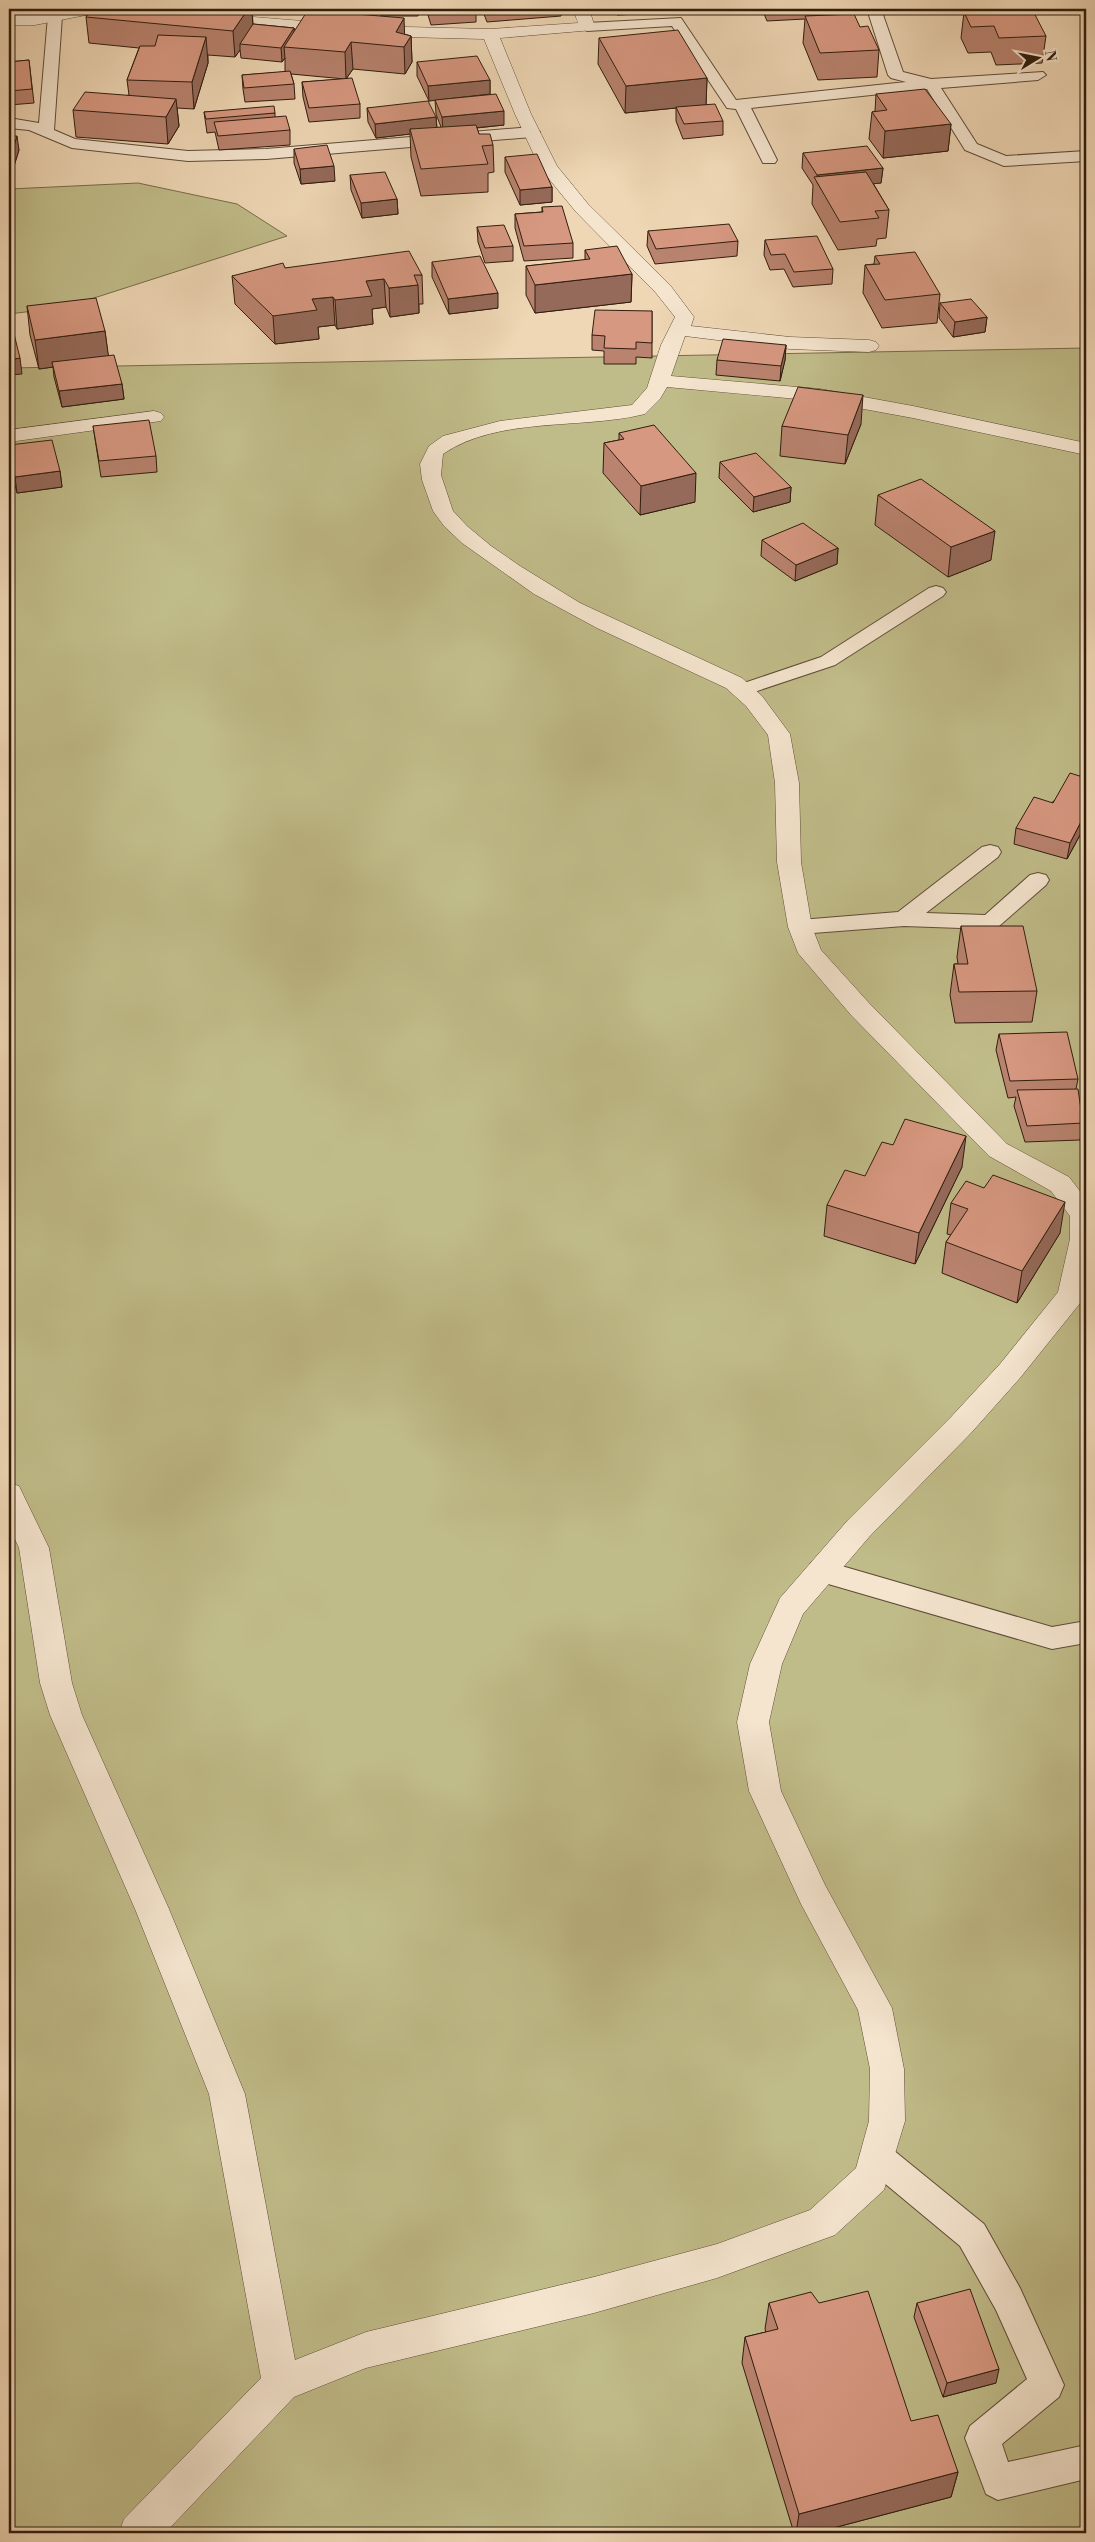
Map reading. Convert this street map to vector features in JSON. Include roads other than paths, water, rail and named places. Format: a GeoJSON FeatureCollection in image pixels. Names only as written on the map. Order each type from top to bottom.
{"type":"FeatureCollection","features":[{"type":"Feature","properties":{"kind":"street"},"geometry":{"type":"LineString","coordinates":[[205,18],[364,31],[490,34],[587,27],[581,9]]}},
{"type":"Feature","properties":{"kind":"street"},"geometry":{"type":"LineString","coordinates":[[9,20],[35,20],[78,10],[146,12]]}},
{"type":"Feature","properties":{"kind":"street"},"geometry":{"type":"LineString","coordinates":[[138,2533],[281,2384],[366,2350],[604,2292],[717,2261],[822,2223],[871,2178],[886,2121],[887,2069],[875,2008],[813,1894],[765,1791],[753,1722],[766,1664],[791,1607],[859,1528],[986,1398],[1071,1295],[1084,1239],[1083,1214],[1060,1184],[998,1150],[860,1009],[810,953],[800,927],[789,862],[787,783],[779,734],[754,701],[734,683],[582,611],[497,561],[463,534],[446,516],[432,484],[430,463],[436,450],[457,438],[495,427],[638,410],[651,401],[660,381],[671,344],[681,330],[685,317],[663,289],[582,208],[554,175],[532,132],[490,34]]}},
{"type":"Feature","properties":{"kind":"street"},"geometry":{"type":"LineString","coordinates":[[681,330],[790,343],[869,346]]}},
{"type":"Feature","properties":{"kind":"street"},"geometry":{"type":"LineString","coordinates":[[660,381],[820,396],[913,412],[1086,449]]}},
{"type":"Feature","properties":{"kind":"street"},"geometry":{"type":"LineString","coordinates":[[9,436],[154,417]]}},
{"type":"Feature","properties":{"kind":"street"},"geometry":{"type":"LineString","coordinates":[[9,1494],[34,1548],[56,1683],[66,1715],[152,1909],[227,2094],[281,2384]]}},
{"type":"Feature","properties":{"kind":"lane"},"geometry":{"type":"LineString","coordinates":[[874,9],[896,75],[931,84],[971,146],[1004,161],[1086,156]]}},
{"type":"Feature","properties":{"kind":"lane"},"geometry":{"type":"LineString","coordinates":[[46,132],[55,16]]}},
{"type":"Feature","properties":{"kind":"lane"},"geometry":{"type":"LineString","coordinates":[[587,27],[676,21],[732,105],[1038,75]]}},
{"type":"Feature","properties":{"kind":"lane"},"geometry":{"type":"LineString","coordinates":[[741,104],[769,160]]}},
{"type":"Feature","properties":{"kind":"lane"},"geometry":{"type":"LineString","coordinates":[[9,123],[32,126],[72,142],[188,156],[266,154],[532,132]]}},
{"type":"Feature","properties":{"kind":"lane"},"geometry":{"type":"LineString","coordinates":[[742,690],[828,661],[936,592]]}},
{"type":"Feature","properties":{"kind":"lane"},"geometry":{"type":"LineString","coordinates":[[904,919],[990,852]]}},
{"type":"Feature","properties":{"kind":"lane"},"geometry":{"type":"LineString","coordinates":[[800,927],[904,919],[990,922],[1038,880]]}},
{"type":"Feature","properties":{"kind":"lane"},"geometry":{"type":"LineString","coordinates":[[821,1571],[1052,1638],[1086,1632]]}},
{"type":"Feature","properties":{"kind":"lane"},"geometry":{"type":"LineString","coordinates":[[876,2156],[972,2235],[1008,2299],[1046,2385],[982,2438],[998,2482],[1086,2462]]}}]}
